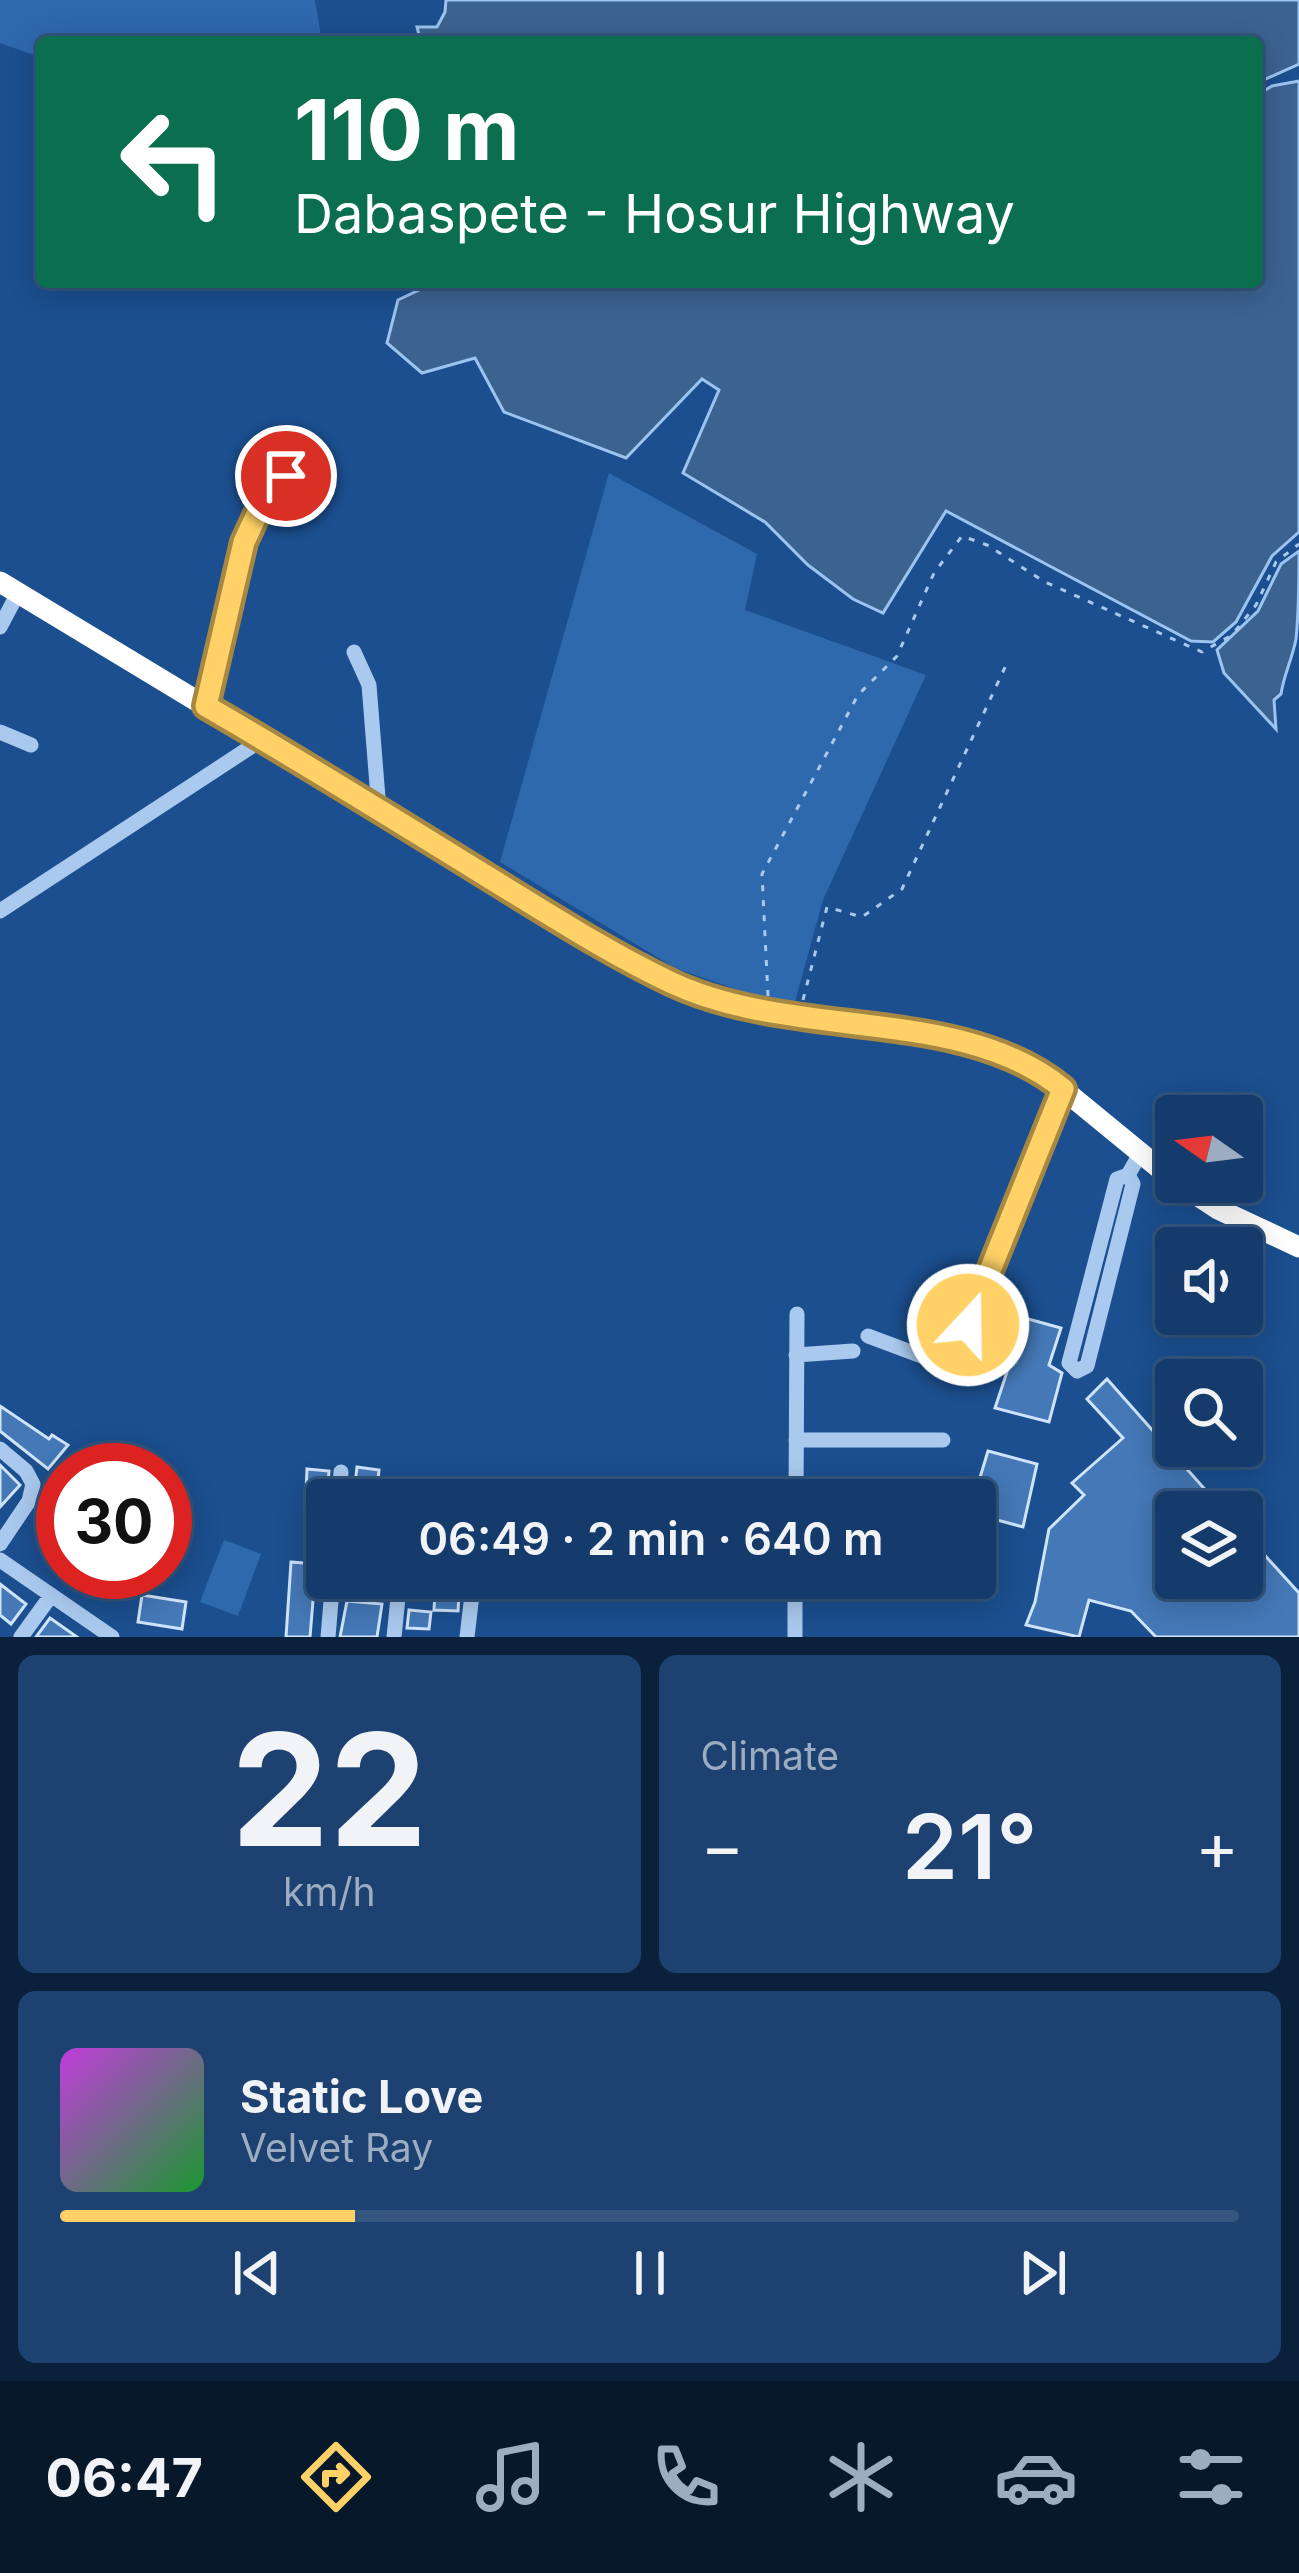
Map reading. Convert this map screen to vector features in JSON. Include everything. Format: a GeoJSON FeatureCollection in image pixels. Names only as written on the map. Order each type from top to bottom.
{"type":"FeatureCollection","features":[{"type":"Feature","properties":{"kind":"highway"},"geometry":{"type":"LineString","coordinates":[[9,588],[672,983],[769,1015],[963,1040],[1036,1068],[1155,1166]]}},
{"type":"Feature","properties":{"kind":"highway"},"geometry":{"type":"LineString","coordinates":[[1209,1203],[1299,1247]]}},
{"type":"Feature","properties":{"kind":"street"},"geometry":{"type":"LineString","coordinates":[[206,706],[244,542],[258,512],[286,476]]}},
{"type":"Feature","properties":{"kind":"street"},"geometry":{"type":"LineString","coordinates":[[0,626],[9,588]]}},
{"type":"Feature","properties":{"kind":"street"},"geometry":{"type":"LineString","coordinates":[[354,652],[369,685],[379,810]]}},
{"type":"Feature","properties":{"kind":"street"},"geometry":{"type":"LineString","coordinates":[[0,732],[31,745]]}},
{"type":"Feature","properties":{"kind":"street"},"geometry":{"type":"LineString","coordinates":[[0,911],[263,739]]}},
{"type":"Feature","properties":{"kind":"street"},"geometry":{"type":"LineString","coordinates":[[868,1336],[959,1370],[1063,1089]]}},
{"type":"Feature","properties":{"kind":"street"},"geometry":{"type":"LineString","coordinates":[[1128,1175],[1133,1184],[1087,1366],[1077,1371],[1069,1364],[1117,1179],[1128,1175],[1140,1154]]}},
{"type":"Feature","properties":{"kind":"street"},"geometry":{"type":"LineString","coordinates":[[796,1479],[797,1314]]}},
{"type":"Feature","properties":{"kind":"street"},"geometry":{"type":"LineString","coordinates":[[796,1354],[854,1351]]}},
{"type":"Feature","properties":{"kind":"street"},"geometry":{"type":"LineString","coordinates":[[796,1440],[943,1440]]}},
{"type":"Feature","properties":{"kind":"street"},"geometry":{"type":"LineString","coordinates":[[0,1449],[34,1484],[29,1501],[0,1544]]}},
{"type":"Feature","properties":{"kind":"street"},"geometry":{"type":"LineString","coordinates":[[340,1479],[341,1472]]}},
{"type":"Feature","properties":{"kind":"street"},"geometry":{"type":"LineString","coordinates":[[0,1560],[36,1587]]}},
{"type":"Feature","properties":{"kind":"street"},"geometry":{"type":"LineString","coordinates":[[21,1637],[49,1599]]}},
{"type":"Feature","properties":{"kind":"street"},"geometry":{"type":"LineString","coordinates":[[53,1599],[112,1637]]}},
{"type":"Feature","properties":{"kind":"street"},"geometry":{"type":"LineString","coordinates":[[328,1637],[331,1599]]}},
{"type":"Feature","properties":{"kind":"street"},"geometry":{"type":"LineString","coordinates":[[394,1637],[398,1599]]}},
{"type":"Feature","properties":{"kind":"street"},"geometry":{"type":"LineString","coordinates":[[467,1637],[472,1599]]}},
{"type":"Feature","properties":{"kind":"street"},"geometry":{"type":"LineString","coordinates":[[795,1599],[795,1637]]}},
{"type":"Feature","properties":{"kind":"path"},"geometry":{"type":"LineString","coordinates":[[769,1015],[762,874],[858,695],[897,656],[934,573],[962,536],[987,545],[1046,581],[1202,652],[1232,634],[1256,605],[1276,562],[1299,544]]}},
{"type":"Feature","properties":{"kind":"path"},"geometry":{"type":"LineString","coordinates":[[801,1019],[827,907],[862,917],[902,889],[1007,663]]}},
{"type":"Feature","properties":{"kind":"shaded area"},"geometry":{"type":"Polygon","coordinates":[[[0,0],[315,0],[321,36],[36,36],[36,56],[0,43],[0,0]]]}},
{"type":"Feature","properties":{"kind":"shaded area"},"geometry":{"type":"Polygon","coordinates":[[[446,0],[1299,0],[1299,64],[1263,80],[1263,36],[419,36],[417,27],[437,27],[446,0]]]}},
{"type":"Feature","properties":{"kind":"shaded area"},"geometry":{"type":"Polygon","coordinates":[[[1299,81],[1299,532],[1272,556],[1236,622],[1213,642],[1191,641],[946,511],[883,613],[853,599],[808,565],[765,522],[683,473],[719,390],[702,379],[626,458],[504,412],[475,358],[422,373],[387,343],[398,300],[420,288],[1263,288],[1263,91],[1299,81]]]}},
{"type":"Feature","properties":{"kind":"shaded area"},"geometry":{"type":"Polygon","coordinates":[[[609,473],[757,554],[745,610],[926,675],[823,900],[793,1009],[675,968],[500,862],[609,473]]]}},
{"type":"Feature","properties":{"kind":"shaded area"},"geometry":{"type":"Polygon","coordinates":[[[1299,551],[1296,639],[1281,694],[1274,700],[1276,729],[1224,673],[1217,650],[1258,611],[1281,564],[1299,551]]]}},
{"type":"Feature","properties":{"kind":"shaded area"},"geometry":{"type":"Polygon","coordinates":[[[224,1540],[261,1554],[238,1616],[200,1602],[224,1540]]]}},
{"type":"Feature","properties":{"kind":"building"},"geometry":{"type":"Polygon","coordinates":[[[1010,1314],[1061,1328],[1049,1365],[1062,1373],[1049,1422],[995,1408],[1017,1342],[1003,1337],[1010,1314]]]}},
{"type":"Feature","properties":{"kind":"building"},"geometry":{"type":"Polygon","coordinates":[[[1107,1379],[1155,1433],[1155,1467],[1185,1467],[1206,1491],[1155,1491],[1155,1599],[1263,1599],[1263,1553],[1299,1593],[1299,1637],[1156,1637],[1131,1611],[1089,1600],[1079,1637],[1026,1625],[1049,1529],[1084,1495],[1072,1483],[1123,1438],[1087,1399],[1107,1379]]]}},
{"type":"Feature","properties":{"kind":"building"},"geometry":{"type":"Polygon","coordinates":[[[0,1406],[49,1439],[52,1435],[65,1443],[36,1443],[36,1460],[0,1431],[0,1406]]]}},
{"type":"Feature","properties":{"kind":"building"},"geometry":{"type":"Polygon","coordinates":[[[988,1451],[1037,1464],[1023,1527],[996,1520],[996,1479],[980,1479],[988,1451]]]}},
{"type":"Feature","properties":{"kind":"building"},"geometry":{"type":"Polygon","coordinates":[[[0,1465],[20,1485],[0,1507],[0,1465]]]}},
{"type":"Feature","properties":{"kind":"building"},"geometry":{"type":"Polygon","coordinates":[[[357,1467],[379,1470],[378,1479],[356,1479],[357,1467]]]}},
{"type":"Feature","properties":{"kind":"building"},"geometry":{"type":"Polygon","coordinates":[[[307,1469],[329,1471],[328,1479],[307,1479],[307,1469]]]}},
{"type":"Feature","properties":{"kind":"building"},"geometry":{"type":"Polygon","coordinates":[[[291,1562],[306,1563],[306,1599],[313,1599],[310,1637],[286,1637],[291,1562]]]}},
{"type":"Feature","properties":{"kind":"building"},"geometry":{"type":"Polygon","coordinates":[[[0,1584],[26,1604],[11,1624],[0,1615],[0,1584]]]}},
{"type":"Feature","properties":{"kind":"building"},"geometry":{"type":"Polygon","coordinates":[[[141,1599],[186,1602],[182,1629],[138,1622],[141,1599]]]}},
{"type":"Feature","properties":{"kind":"building"},"geometry":{"type":"Polygon","coordinates":[[[435,1599],[459,1599],[458,1611],[434,1610],[435,1599]]]}},
{"type":"Feature","properties":{"kind":"building"},"geometry":{"type":"Polygon","coordinates":[[[347,1601],[382,1604],[377,1637],[340,1637],[347,1601]]]}},
{"type":"Feature","properties":{"kind":"building"},"geometry":{"type":"Polygon","coordinates":[[[409,1610],[431,1612],[429,1629],[407,1628],[409,1610]]]}},
{"type":"Feature","properties":{"kind":"building"},"geometry":{"type":"Polygon","coordinates":[[[50,1618],[77,1637],[36,1637],[50,1618]]]}},
{"type":"Feature","properties":{"kind":"route"},"geometry":{"type":"LineString","coordinates":[[286,476],[248,529],[206,706],[672,983],[769,1015],[963,1040],[1036,1068],[1063,1089],[968,1325]]}}]}
